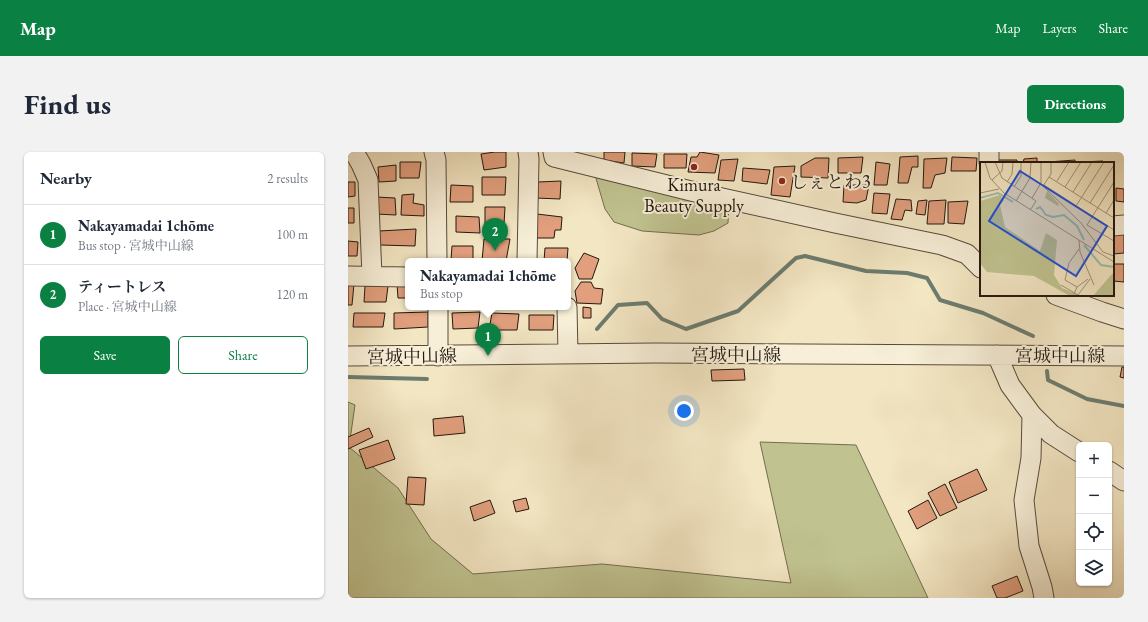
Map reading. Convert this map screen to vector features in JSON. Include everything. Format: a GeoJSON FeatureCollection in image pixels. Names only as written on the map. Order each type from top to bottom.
{"type":"FeatureCollection","features":[{"type":"Feature","properties":{"kind":"street"},"geometry":{"type":"LineString","coordinates":[[354,152],[368,180],[372,276]]}},
{"type":"Feature","properties":{"kind":"street"},"geometry":{"type":"LineString","coordinates":[[434,152],[436,160],[437,258]]}},
{"type":"Feature","properties":{"kind":"street"},"geometry":{"type":"LineString","coordinates":[[527,258],[528,152]]}},
{"type":"Feature","properties":{"kind":"street"},"geometry":{"type":"LineString","coordinates":[[553,152],[554,157],[695,192],[942,245],[967,254],[980,267]]}},
{"type":"Feature","properties":{"kind":"street"},"geometry":{"type":"LineString","coordinates":[[348,276],[405,277]]}},
{"type":"Feature","properties":{"kind":"street"},"geometry":{"type":"LineString","coordinates":[[1059,296],[1102,312],[1124,318]]}},
{"type":"Feature","properties":{"kind":"street"},"geometry":{"type":"LineString","coordinates":[[438,310],[438,356]]}},
{"type":"Feature","properties":{"kind":"street"},"geometry":{"type":"LineString","coordinates":[[567,310],[568,354]]}},
{"type":"Feature","properties":{"kind":"street","name":"宮城中山線"},"geometry":{"type":"LineString","coordinates":[[348,356],[664,353],[1124,356]]}},
{"type":"Feature","properties":{"kind":"street"},"geometry":{"type":"LineString","coordinates":[[997,355],[1010,385],[1032,414],[1051,434],[1076,450]]}},
{"type":"Feature","properties":{"kind":"street"},"geometry":{"type":"LineString","coordinates":[[1032,414],[1031,458],[1024,500],[1029,546],[1044,598]]}},
{"type":"Feature","properties":{"kind":"street"},"geometry":{"type":"LineString","coordinates":[[1112,473],[1124,481]]}},
{"type":"Feature","properties":{"kind":"green space"},"geometry":{"type":"Polygon","coordinates":[[[595,175],[729,206],[728,223],[714,231],[699,235],[642,231],[614,222],[605,209],[595,175]]]}},
{"type":"Feature","properties":{"kind":"green space"},"geometry":{"type":"Polygon","coordinates":[[[348,402],[355,405],[349,447],[398,488],[431,539],[473,574],[602,564],[791,583],[760,442],[856,445],[928,598],[348,598],[348,402]]]}},
{"type":"Feature","properties":{"kind":"building"},"geometry":{"type":"Polygon","coordinates":[[[506,152],[506,167],[484,170],[481,154],[506,152]]]}},
{"type":"Feature","properties":{"kind":"building"},"geometry":{"type":"Polygon","coordinates":[[[604,152],[625,152],[624,163],[604,160],[604,152]]]}},
{"type":"Feature","properties":{"kind":"building"},"geometry":{"type":"Polygon","coordinates":[[[700,152],[719,155],[715,173],[688,172],[691,157],[697,157],[700,152]]]}},
{"type":"Feature","properties":{"kind":"building"},"geometry":{"type":"Polygon","coordinates":[[[632,153],[657,154],[655,167],[632,166],[632,153]]]}},
{"type":"Feature","properties":{"kind":"building"},"geometry":{"type":"Polygon","coordinates":[[[664,154],[687,154],[686,168],[664,168],[664,154]]]}},
{"type":"Feature","properties":{"kind":"building"},"geometry":{"type":"Polygon","coordinates":[[[918,156],[918,167],[912,167],[908,183],[898,183],[900,157],[918,156]]]}},
{"type":"Feature","properties":{"kind":"building"},"geometry":{"type":"Polygon","coordinates":[[[863,157],[861,173],[838,173],[838,158],[863,157]]]}},
{"type":"Feature","properties":{"kind":"building"},"geometry":{"type":"Polygon","coordinates":[[[952,157],[977,158],[976,171],[951,171],[952,157]]]}},
{"type":"Feature","properties":{"kind":"building"},"geometry":{"type":"Polygon","coordinates":[[[815,158],[829,158],[828,178],[801,177],[801,166],[815,158]]]}},
{"type":"Feature","properties":{"kind":"building"},"geometry":{"type":"Polygon","coordinates":[[[947,158],[945,173],[935,175],[931,188],[923,188],[924,159],[947,158]]]}},
{"type":"Feature","properties":{"kind":"building"},"geometry":{"type":"Polygon","coordinates":[[[1037,158],[1037,162],[1023,162],[1024,159],[1037,158]]]}},
{"type":"Feature","properties":{"kind":"building"},"geometry":{"type":"Polygon","coordinates":[[[738,159],[734,181],[718,180],[721,160],[738,159]]]}},
{"type":"Feature","properties":{"kind":"building"},"geometry":{"type":"Polygon","coordinates":[[[997,160],[1017,160],[1017,162],[997,162],[997,160]]]}},
{"type":"Feature","properties":{"kind":"building"},"geometry":{"type":"Polygon","coordinates":[[[1075,160],[1075,162],[1048,162],[1075,160]]]}},
{"type":"Feature","properties":{"kind":"building"},"geometry":{"type":"Polygon","coordinates":[[[1103,161],[1103,162],[1081,162],[1103,161]]]}},
{"type":"Feature","properties":{"kind":"building"},"geometry":{"type":"Polygon","coordinates":[[[400,162],[421,162],[419,178],[400,178],[400,162]]]}},
{"type":"Feature","properties":{"kind":"building"},"geometry":{"type":"Polygon","coordinates":[[[876,162],[890,164],[887,185],[874,185],[876,162]]]}},
{"type":"Feature","properties":{"kind":"building"},"geometry":{"type":"Polygon","coordinates":[[[396,165],[396,181],[379,182],[378,167],[396,165]]]}},
{"type":"Feature","properties":{"kind":"building","name":"しぇとわ3"},"geometry":{"type":"Polygon","coordinates":[[[795,166],[790,197],[771,195],[774,167],[795,166]]]}},
{"type":"Feature","properties":{"kind":"building"},"geometry":{"type":"Polygon","coordinates":[[[743,168],[770,170],[767,184],[742,181],[743,168]]]}},
{"type":"Feature","properties":{"kind":"building"},"geometry":{"type":"Polygon","coordinates":[[[482,177],[506,177],[505,195],[482,195],[482,177]]]}},
{"type":"Feature","properties":{"kind":"building"},"geometry":{"type":"Polygon","coordinates":[[[561,181],[560,199],[536,198],[538,182],[561,181]]]}},
{"type":"Feature","properties":{"kind":"building"},"geometry":{"type":"Polygon","coordinates":[[[348,182],[355,182],[355,196],[348,197],[348,182]]]}},
{"type":"Feature","properties":{"kind":"building"},"geometry":{"type":"Polygon","coordinates":[[[451,185],[473,186],[473,202],[450,202],[451,185]]]}},
{"type":"Feature","properties":{"kind":"building"},"geometry":{"type":"Polygon","coordinates":[[[844,185],[869,185],[866,200],[857,203],[843,202],[844,185]]]}},
{"type":"Feature","properties":{"kind":"building"},"geometry":{"type":"Polygon","coordinates":[[[1116,188],[1124,189],[1124,202],[1116,201],[1116,188]]]}},
{"type":"Feature","properties":{"kind":"building"},"geometry":{"type":"Polygon","coordinates":[[[874,193],[890,194],[887,214],[872,213],[874,193]]]}},
{"type":"Feature","properties":{"kind":"building"},"geometry":{"type":"Polygon","coordinates":[[[414,194],[413,203],[424,205],[424,216],[401,215],[402,195],[414,194]]]}},
{"type":"Feature","properties":{"kind":"building"},"geometry":{"type":"Polygon","coordinates":[[[376,197],[395,198],[396,215],[376,214],[376,197]]]}},
{"type":"Feature","properties":{"kind":"building"},"geometry":{"type":"Polygon","coordinates":[[[896,199],[911,200],[912,211],[905,210],[902,220],[891,219],[896,199]]]}},
{"type":"Feature","properties":{"kind":"building"},"geometry":{"type":"Polygon","coordinates":[[[927,200],[925,215],[916,214],[918,201],[927,200]]]}},
{"type":"Feature","properties":{"kind":"building"},"geometry":{"type":"Polygon","coordinates":[[[946,200],[944,224],[927,224],[929,201],[946,200]]]}},
{"type":"Feature","properties":{"kind":"building"},"geometry":{"type":"Polygon","coordinates":[[[968,201],[964,224],[948,223],[948,202],[968,201]]]}},
{"type":"Feature","properties":{"kind":"building"},"geometry":{"type":"Polygon","coordinates":[[[485,207],[505,207],[504,224],[485,224],[485,207]]]}},
{"type":"Feature","properties":{"kind":"building"},"geometry":{"type":"Polygon","coordinates":[[[348,208],[354,208],[354,223],[348,223],[348,208]]]}},
{"type":"Feature","properties":{"kind":"building"},"geometry":{"type":"Polygon","coordinates":[[[537,214],[562,217],[561,230],[555,230],[554,238],[537,238],[537,214]]]}},
{"type":"Feature","properties":{"kind":"building"},"geometry":{"type":"Polygon","coordinates":[[[456,216],[479,217],[480,233],[456,232],[456,216]]]}},
{"type":"Feature","properties":{"kind":"building"},"geometry":{"type":"Polygon","coordinates":[[[416,229],[415,246],[380,245],[379,231],[416,229]]]}},
{"type":"Feature","properties":{"kind":"building"},"geometry":{"type":"Polygon","coordinates":[[[1124,232],[1124,253],[1114,254],[1114,234],[1124,232]]]}},
{"type":"Feature","properties":{"kind":"building"},"geometry":{"type":"Polygon","coordinates":[[[484,239],[510,239],[507,258],[482,258],[484,239]]]}},
{"type":"Feature","properties":{"kind":"building"},"geometry":{"type":"Polygon","coordinates":[[[348,241],[358,242],[357,256],[348,256],[348,241]]]}},
{"type":"Feature","properties":{"kind":"building"},"geometry":{"type":"Polygon","coordinates":[[[452,246],[473,246],[473,258],[451,258],[452,246]]]}},
{"type":"Feature","properties":{"kind":"building"},"geometry":{"type":"Polygon","coordinates":[[[545,248],[568,248],[567,258],[544,258],[545,248]]]}},
{"type":"Feature","properties":{"kind":"building"},"geometry":{"type":"Polygon","coordinates":[[[584,253],[599,259],[592,279],[579,279],[575,268],[584,253]]]}},
{"type":"Feature","properties":{"kind":"building"},"geometry":{"type":"Polygon","coordinates":[[[1114,264],[1124,264],[1124,282],[1114,281],[1114,264]]]}},
{"type":"Feature","properties":{"kind":"building"},"geometry":{"type":"Polygon","coordinates":[[[581,282],[591,282],[594,288],[603,289],[601,304],[577,303],[575,291],[581,282]]]}},
{"type":"Feature","properties":{"kind":"building"},"geometry":{"type":"Polygon","coordinates":[[[354,284],[352,305],[348,305],[348,285],[354,284]]]}},
{"type":"Feature","properties":{"kind":"building"},"geometry":{"type":"Polygon","coordinates":[[[397,284],[405,285],[405,298],[398,298],[397,284]]]}},
{"type":"Feature","properties":{"kind":"building"},"geometry":{"type":"Polygon","coordinates":[[[365,286],[388,286],[386,302],[364,302],[365,286]]]}},
{"type":"Feature","properties":{"kind":"building"},"geometry":{"type":"Polygon","coordinates":[[[583,307],[591,308],[591,318],[583,318],[583,307]]]}},
{"type":"Feature","properties":{"kind":"building"},"geometry":{"type":"Polygon","coordinates":[[[428,312],[428,327],[394,329],[394,313],[428,312]]]}},
{"type":"Feature","properties":{"kind":"building"},"geometry":{"type":"Polygon","coordinates":[[[480,312],[478,328],[453,329],[452,313],[480,312]]]}},
{"type":"Feature","properties":{"kind":"building"},"geometry":{"type":"Polygon","coordinates":[[[354,313],[385,313],[383,327],[353,327],[354,313]]]}},
{"type":"Feature","properties":{"kind":"building"},"geometry":{"type":"Polygon","coordinates":[[[492,313],[519,314],[517,330],[489,330],[492,313]]]}},
{"type":"Feature","properties":{"kind":"building"},"geometry":{"type":"Polygon","coordinates":[[[529,315],[554,315],[553,330],[529,330],[529,315]]]}},
{"type":"Feature","properties":{"kind":"building"},"geometry":{"type":"Polygon","coordinates":[[[1122,367],[1124,367],[1124,378],[1120,377],[1122,367]]]}},
{"type":"Feature","properties":{"kind":"building"},"geometry":{"type":"Polygon","coordinates":[[[744,369],[745,380],[712,381],[711,370],[744,369]]]}},
{"type":"Feature","properties":{"kind":"building"},"geometry":{"type":"Polygon","coordinates":[[[463,416],[465,433],[434,436],[433,419],[463,416]]]}},
{"type":"Feature","properties":{"kind":"building"},"geometry":{"type":"Polygon","coordinates":[[[369,428],[373,437],[348,449],[348,437],[369,428]]]}},
{"type":"Feature","properties":{"kind":"building"},"geometry":{"type":"Polygon","coordinates":[[[388,440],[395,459],[366,469],[359,450],[388,440]]]}},
{"type":"Feature","properties":{"kind":"building"},"geometry":{"type":"Polygon","coordinates":[[[977,469],[987,490],[958,503],[949,482],[977,469]]]}},
{"type":"Feature","properties":{"kind":"building"},"geometry":{"type":"Polygon","coordinates":[[[408,477],[426,478],[424,505],[406,504],[408,477]]]}},
{"type":"Feature","properties":{"kind":"building"},"geometry":{"type":"Polygon","coordinates":[[[945,484],[957,508],[940,516],[928,493],[945,484]]]}},
{"type":"Feature","properties":{"kind":"building"},"geometry":{"type":"Polygon","coordinates":[[[526,498],[529,509],[516,512],[513,501],[526,498]]]}},
{"type":"Feature","properties":{"kind":"building"},"geometry":{"type":"Polygon","coordinates":[[[490,500],[495,513],[474,521],[470,507],[490,500]]]}},
{"type":"Feature","properties":{"kind":"building"},"geometry":{"type":"Polygon","coordinates":[[[928,500],[937,518],[917,529],[908,511],[928,500]]]}},
{"type":"Feature","properties":{"kind":"building"},"geometry":{"type":"Polygon","coordinates":[[[1017,576],[1023,591],[1005,598],[997,598],[992,586],[1017,576]]]}},
{"type":"Feature","properties":{"kind":"waterway"},"geometry":{"type":"LineString","coordinates":[[597,329],[618,305],[647,303],[662,319],[686,329],[738,311],[796,258],[805,256],[866,271],[907,273],[927,278],[940,300],[983,313],[1033,336]]}},
{"type":"Feature","properties":{"kind":"waterway"},"geometry":{"type":"LineString","coordinates":[[1047,371],[1048,380],[1087,399],[1124,406]]}},
{"type":"Feature","properties":{"kind":"waterway"},"geometry":{"type":"LineString","coordinates":[[348,377],[427,379]]}},
{"type":"Feature","properties":{"kind":"place","name":"Kimura Beauty Supply"},"geometry":{"type":"Point","coordinates":[694,167]}},
{"type":"Feature","properties":{"kind":"place","name":"しぇとわ3"},"geometry":{"type":"Point","coordinates":[782,181]}},
{"type":"Feature","properties":{"kind":"place","name":"ティートレス"},"geometry":{"type":"Point","coordinates":[495,251]}},
{"type":"Feature","properties":{"kind":"place","name":"Nakayamadai 1chōme"},"geometry":{"type":"Point","coordinates":[488,356]}}]}
